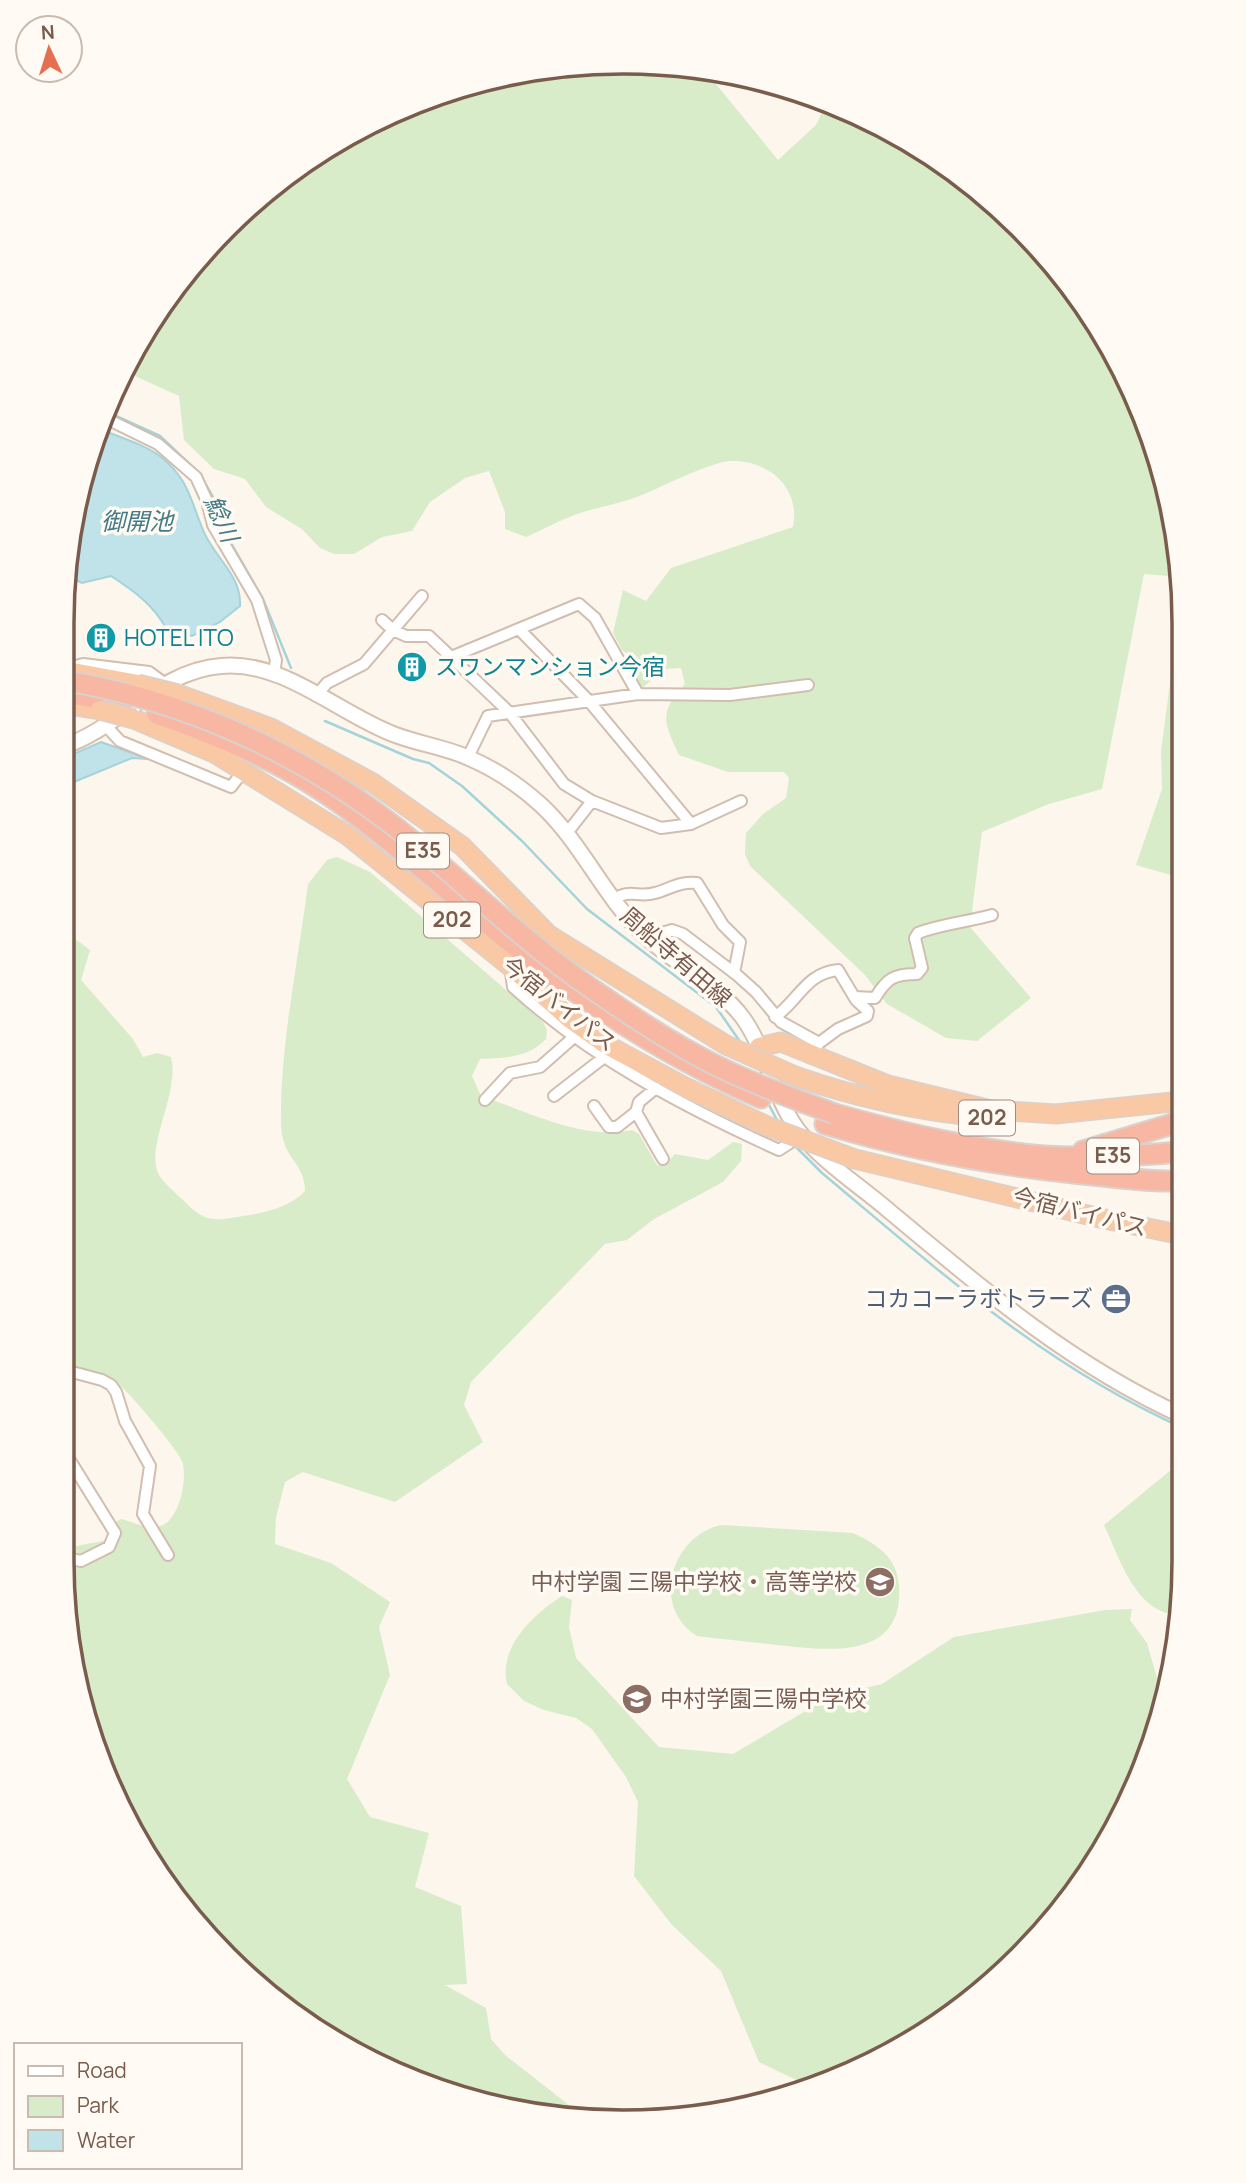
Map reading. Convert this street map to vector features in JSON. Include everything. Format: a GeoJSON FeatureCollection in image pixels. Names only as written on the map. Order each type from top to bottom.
{"type":"FeatureCollection","features":[{"type":"Feature","properties":{"kind":"highway","name":"202"},"geometry":{"type":"LineString","coordinates":[[74,672],[178,694],[271,728],[373,783],[462,846],[549,935],[726,1045],[795,1076],[883,1102],[932,1112],[987,1118],[1083,1118],[1172,1104]]}},
{"type":"Feature","properties":{"kind":"highway","name":"E35"},"geometry":{"type":"LineString","coordinates":[[74,682],[101,686],[170,706],[287,756],[320,775],[394,826],[565,969],[676,1044],[753,1082],[835,1114],[878,1126],[1132,1179],[1172,1181]]}},
{"type":"Feature","properties":{"kind":"highway","name":"E35"},"geometry":{"type":"LineString","coordinates":[[74,695],[157,714],[230,741],[282,766],[377,831],[578,995],[638,1035],[713,1077],[825,1124],[874,1139],[993,1163],[1048,1163],[1077,1157],[1172,1152]]}},
{"type":"Feature","properties":{"kind":"highway","name":"今宿バイパス"},"geometry":{"type":"LineString","coordinates":[[74,708],[104,719],[134,719],[214,753],[244,770],[347,835],[516,971],[570,1019],[605,1044],[683,1087],[766,1126],[855,1159],[1172,1233]]}},
{"type":"Feature","properties":{"kind":"highway"},"geometry":{"type":"LineString","coordinates":[[759,1047],[781,1042],[815,1049],[888,1085],[991,1110],[1056,1114],[1172,1103]]}},
{"type":"Feature","properties":{"kind":"highway"},"geometry":{"type":"LineString","coordinates":[[1048,1163],[1125,1136],[1172,1124]]}},
{"type":"Feature","properties":{"kind":"highway"},"geometry":{"type":"LineString","coordinates":[[878,1126],[962,1134]]}},
{"type":"Feature","properties":{"kind":"highway"},"geometry":{"type":"LineString","coordinates":[[1098,1139],[1125,1136]]}},
{"type":"Feature","properties":{"kind":"main road","name":"周船寺有田線"},"geometry":{"type":"LineString","coordinates":[[74,739],[163,683],[203,668],[241,666],[274,674],[391,734],[468,757],[519,787],[567,833],[612,900],[653,942],[720,993],[741,1016],[759,1047],[801,1135],[833,1166],[1033,1329],[1079,1360],[1172,1410]]}},
{"type":"Feature","properties":{"kind":"street"},"geometry":{"type":"LineString","coordinates":[[112,421],[158,443],[196,477],[213,525],[257,600],[276,660],[274,674]]}},
{"type":"Feature","properties":{"kind":"street"},"geometry":{"type":"LineString","coordinates":[[316,696],[327,683],[364,664],[422,596]]}},
{"type":"Feature","properties":{"kind":"street"},"geometry":{"type":"LineString","coordinates":[[450,657],[579,604],[596,618],[638,694]]}},
{"type":"Feature","properties":{"kind":"street"},"geometry":{"type":"LineString","coordinates":[[382,620],[393,630],[406,636],[429,636],[509,712],[564,784],[592,801],[661,828],[691,824],[741,801]]}},
{"type":"Feature","properties":{"kind":"street"},"geometry":{"type":"LineString","coordinates":[[519,629],[588,700],[691,824]]}},
{"type":"Feature","properties":{"kind":"street"},"geometry":{"type":"LineString","coordinates":[[74,667],[83,664],[149,672],[163,683]]}},
{"type":"Feature","properties":{"kind":"street"},"geometry":{"type":"LineString","coordinates":[[468,757],[488,716],[638,694],[730,695],[808,685]]}},
{"type":"Feature","properties":{"kind":"street"},"geometry":{"type":"LineString","coordinates":[[104,719],[120,741],[231,787],[244,770]]}},
{"type":"Feature","properties":{"kind":"street"},"geometry":{"type":"LineString","coordinates":[[567,833],[592,801]]}},
{"type":"Feature","properties":{"kind":"street"},"geometry":{"type":"LineString","coordinates":[[612,900],[625,892],[653,894],[673,885],[697,883],[723,925],[740,942],[734,973]]}},
{"type":"Feature","properties":{"kind":"street"},"geometry":{"type":"LineString","coordinates":[[854,997],[875,998],[885,981],[895,975],[917,974],[922,968],[915,938],[918,933],[943,923],[957,925],[992,915]]}},
{"type":"Feature","properties":{"kind":"street"},"geometry":{"type":"LineString","coordinates":[[653,942],[662,933],[672,930],[698,944],[756,992],[775,1017],[815,1049],[838,1029],[867,1016],[868,1011],[854,997],[838,970],[824,971],[809,980],[775,1017]]}},
{"type":"Feature","properties":{"kind":"street"},"geometry":{"type":"LineString","coordinates":[[516,971],[511,974],[513,987],[603,1058],[714,1121],[779,1150],[801,1135]]}},
{"type":"Feature","properties":{"kind":"street"},"geometry":{"type":"LineString","coordinates":[[485,1100],[510,1073],[540,1067],[575,1037]]}},
{"type":"Feature","properties":{"kind":"street"},"geometry":{"type":"LineString","coordinates":[[554,1096],[603,1058]]}},
{"type":"Feature","properties":{"kind":"street"},"geometry":{"type":"LineString","coordinates":[[594,1106],[609,1127],[617,1127],[636,1112],[639,1102],[656,1088]]}},
{"type":"Feature","properties":{"kind":"street"},"geometry":{"type":"LineString","coordinates":[[636,1112],[663,1159]]}},
{"type":"Feature","properties":{"kind":"street"},"geometry":{"type":"LineString","coordinates":[[74,1372],[102,1380],[116,1392],[125,1421],[150,1466],[143,1514],[167,1555]]}},
{"type":"Feature","properties":{"kind":"street"},"geometry":{"type":"LineString","coordinates":[[74,1467],[115,1533],[109,1547],[81,1561],[74,1560]]}},
{"type":"Feature","properties":{"kind":"green space"},"geometry":{"type":"Polygon","coordinates":[[[587,75],[659,75],[714,81],[778,160],[816,125],[823,111],[898,147],[958,187],[1012,234],[1036,261],[1059,288],[1099,348],[1131,413],[1143,446],[1154,481],[1168,551],[1170,576],[1144,574],[1102,789],[1049,804],[982,832],[970,927],[1031,998],[977,1041],[946,1038],[887,1004],[865,975],[750,866],[745,854],[746,833],[763,814],[786,798],[789,778],[784,772],[728,772],[679,755],[666,718],[671,702],[685,684],[681,668],[665,669],[641,689],[627,665],[630,656],[622,650],[613,633],[623,590],[646,601],[671,568],[793,527],[792,500],[787,489],[769,471],[745,462],[722,462],[637,497],[573,515],[526,537],[505,529],[505,512],[489,471],[465,478],[430,502],[412,531],[382,537],[354,554],[334,554],[320,548],[303,530],[266,507],[245,479],[214,469],[184,440],[179,396],[133,375],[147,348],[187,288],[234,234],[288,187],[348,147],[413,115],[481,92],[551,78],[587,75]]]}},
{"type":"Feature","properties":{"kind":"green space"},"geometry":{"type":"Polygon","coordinates":[[[1172,676],[1172,875],[1136,865],[1162,789],[1161,751],[1172,676]]]}},
{"type":"Feature","properties":{"kind":"green space"},"geometry":{"type":"Polygon","coordinates":[[[337,857],[370,872],[543,1022],[547,1030],[546,1039],[532,1050],[507,1057],[480,1059],[472,1076],[481,1096],[575,1128],[613,1132],[632,1130],[639,1134],[657,1165],[664,1166],[675,1154],[708,1160],[733,1142],[742,1144],[741,1161],[723,1182],[654,1219],[627,1240],[605,1244],[471,1382],[464,1405],[483,1442],[395,1502],[303,1472],[285,1482],[276,1517],[275,1544],[331,1563],[390,1602],[379,1627],[390,1675],[347,1779],[370,1817],[429,1833],[415,1887],[461,1906],[467,1984],[445,1985],[486,2008],[491,2039],[505,2055],[571,2107],[481,2091],[413,2068],[380,2053],[348,2036],[288,1996],[234,1949],[187,1895],[147,1835],[115,1770],[92,1702],[84,1667],[75,1596],[74,1546],[107,1540],[113,1523],[121,1519],[147,1527],[158,1527],[169,1521],[181,1496],[184,1468],[178,1455],[152,1420],[117,1383],[74,1365],[74,938],[90,950],[81,980],[133,1039],[143,1057],[157,1053],[171,1057],[171,1086],[156,1148],[155,1161],[160,1177],[205,1217],[223,1219],[281,1207],[305,1191],[301,1173],[282,1135],[281,1093],[290,1004],[308,884],[327,860],[337,857]]]}},
{"type":"Feature","properties":{"kind":"green space"},"geometry":{"type":"Polygon","coordinates":[[[1172,1469],[1170,1613],[1152,1606],[1141,1596],[1123,1568],[1104,1525],[1172,1469]]]}},
{"type":"Feature","properties":{"kind":"green space"},"geometry":{"type":"Polygon","coordinates":[[[721,1525],[853,1533],[870,1542],[885,1553],[897,1576],[897,1611],[889,1628],[875,1639],[858,1646],[838,1649],[697,1636],[682,1623],[674,1608],[671,1591],[673,1574],[679,1557],[690,1543],[704,1532],[721,1525]]]}},
{"type":"Feature","properties":{"kind":"green space"},"geometry":{"type":"Polygon","coordinates":[[[562,1596],[572,1600],[569,1627],[576,1658],[659,1747],[733,1754],[831,1696],[882,1684],[954,1637],[1105,1610],[1132,1609],[1130,1620],[1147,1643],[1158,1683],[1131,1770],[1099,1835],[1059,1895],[1012,1949],[958,1996],[898,2036],[833,2068],[798,2081],[759,2062],[721,1971],[672,1925],[634,1876],[638,1802],[626,1777],[592,1729],[576,1718],[544,1710],[524,1701],[507,1684],[508,1657],[513,1645],[540,1612],[562,1596]]]}},
{"type":"Feature","properties":{"kind":"water","name":"御開池"},"geometry":{"type":"Polygon","coordinates":[[[108,432],[154,452],[177,473],[192,500],[203,530],[232,575],[240,606],[220,622],[192,636],[167,630],[150,606],[111,576],[82,583],[76,580],[84,516],[108,432]]]}},
{"type":"Feature","properties":{"kind":"water"},"geometry":{"type":"Polygon","coordinates":[[[101,742],[149,759],[132,758],[74,782],[74,754],[101,742]]]}},
{"type":"Feature","properties":{"kind":"waterway","name":"鯰川"},"geometry":{"type":"LineString","coordinates":[[114,415],[160,436],[197,471]]}},
{"type":"Feature","properties":{"kind":"waterway","name":"鯰川"},"geometry":{"type":"LineString","coordinates":[[201,476],[213,497],[219,522],[263,599],[291,668]]}},
{"type":"Feature","properties":{"kind":"waterway"},"geometry":{"type":"LineString","coordinates":[[325,721],[413,759],[429,763],[462,786],[522,841],[587,909],[716,1007],[741,1043]]}},
{"type":"Feature","properties":{"kind":"waterway"},"geometry":{"type":"LineString","coordinates":[[768,1103],[778,1122]]}},
{"type":"Feature","properties":{"kind":"waterway"},"geometry":{"type":"LineString","coordinates":[[795,1146],[822,1173],[950,1280],[994,1313],[1084,1375],[1172,1423]]}},
{"type":"Feature","properties":{"kind":"place","name":"HOTEL ITO"},"geometry":{"type":"Point","coordinates":[101,638]}},
{"type":"Feature","properties":{"kind":"place","name":"スワンマンション今宿"},"geometry":{"type":"Point","coordinates":[412,667]}},
{"type":"Feature","properties":{"kind":"place","name":"コカコーラボトラーズ"},"geometry":{"type":"Point","coordinates":[1116,1299]}},
{"type":"Feature","properties":{"kind":"place","name":"中村学園 三陽中学校・高等学校"},"geometry":{"type":"Point","coordinates":[880,1582]}},
{"type":"Feature","properties":{"kind":"place","name":"中村学園三陽中学校"},"geometry":{"type":"Point","coordinates":[637,1699]}}]}
